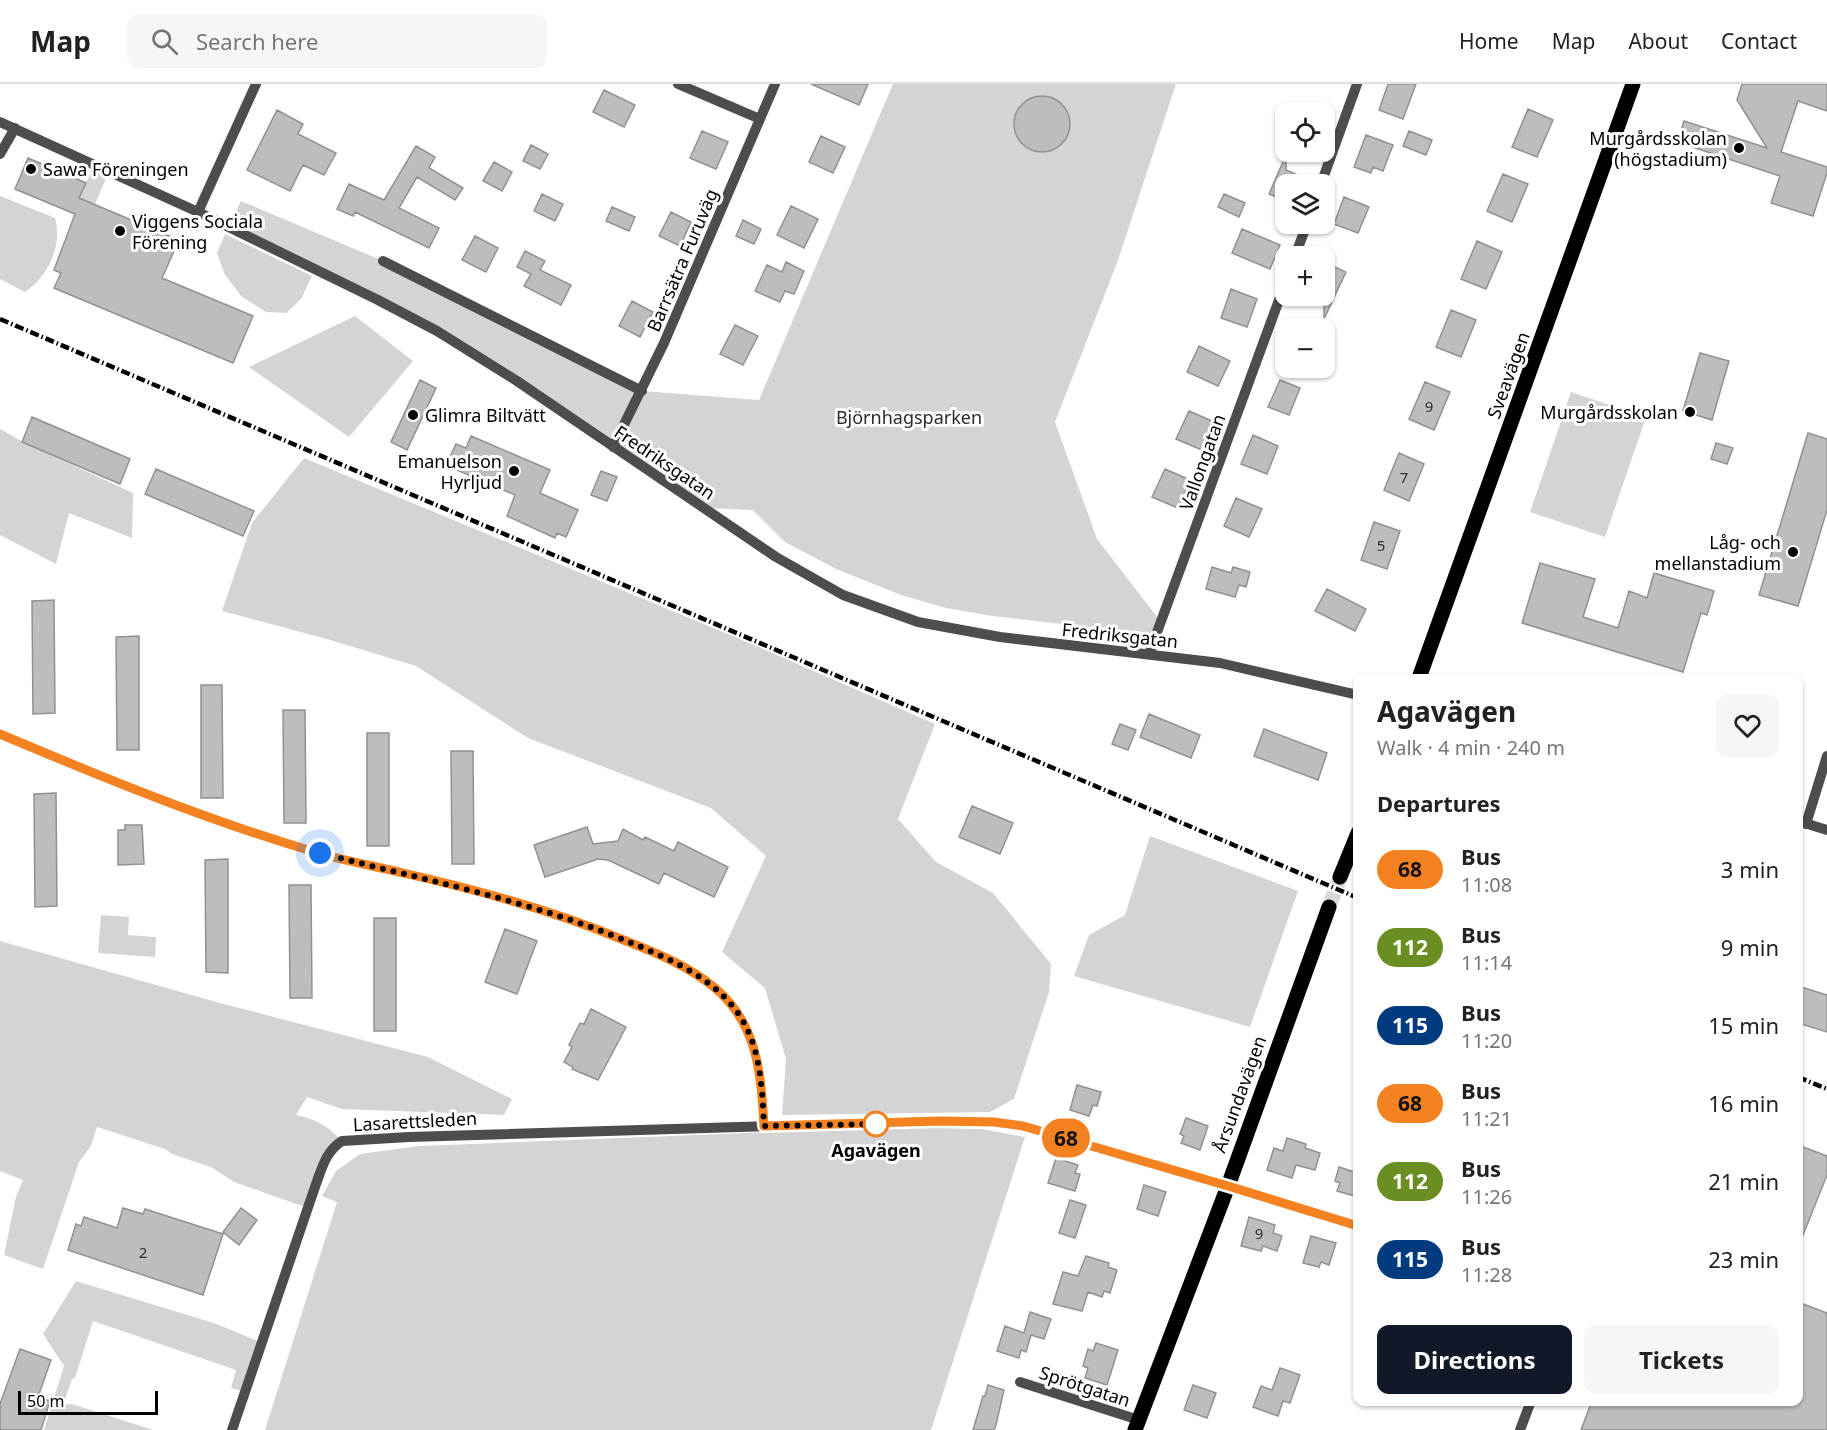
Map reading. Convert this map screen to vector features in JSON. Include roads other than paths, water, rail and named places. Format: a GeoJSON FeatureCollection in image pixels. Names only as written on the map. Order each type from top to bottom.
{"type":"FeatureCollection","features":[{"type":"Feature","properties":{"kind":"main road","name":"Sveavägen"},"geometry":{"type":"LineString","coordinates":[[1420,674],[1633,84]]}},
{"type":"Feature","properties":{"kind":"main road"},"geometry":{"type":"LineString","coordinates":[[1340,877],[1353,844]]}},
{"type":"Feature","properties":{"kind":"main road","name":"Årsundavägen"},"geometry":{"type":"LineString","coordinates":[[1137,1425],[1228,1186],[1329,906]]}},
{"type":"Feature","properties":{"kind":"street"},"geometry":{"type":"LineString","coordinates":[[198,212],[256,84]]}},
{"type":"Feature","properties":{"kind":"street"},"geometry":{"type":"LineString","coordinates":[[678,84],[760,119]]}},
{"type":"Feature","properties":{"kind":"street","name":"Barrsätra Furuväg"},"geometry":{"type":"LineString","coordinates":[[613,447],[642,391],[775,84]]}},
{"type":"Feature","properties":{"kind":"street"},"geometry":{"type":"LineString","coordinates":[[1325,174],[1357,84]]}},
{"type":"Feature","properties":{"kind":"street","name":"Fredriksgatan"},"geometry":{"type":"LineString","coordinates":[[0,122],[198,212],[378,300],[437,332],[518,381],[776,557],[843,595],[918,622],[1000,637],[1220,663],[1353,694]]}},
{"type":"Feature","properties":{"kind":"street"},"geometry":{"type":"LineString","coordinates":[[0,154],[15,128]]}},
{"type":"Feature","properties":{"kind":"street"},"geometry":{"type":"LineString","coordinates":[[383,261],[642,391]]}},
{"type":"Feature","properties":{"kind":"street","name":"Vallongatan"},"geometry":{"type":"LineString","coordinates":[[1149,654],[1277,306]]}},
{"type":"Feature","properties":{"kind":"street"},"geometry":{"type":"LineString","coordinates":[[0,734],[155,798],[243,829],[320,853],[477,891],[550,913],[617,937],[687,969],[716,989],[746,1027],[758,1060],[764,1126],[940,1121],[994,1122],[1023,1126],[1353,1224]]}},
{"type":"Feature","properties":{"kind":"street"},"geometry":{"type":"LineString","coordinates":[[1803,819],[1827,756]]}},
{"type":"Feature","properties":{"kind":"street"},"geometry":{"type":"LineString","coordinates":[[1803,822],[1827,830]]}},
{"type":"Feature","properties":{"kind":"street","name":"Lasarettsleden"},"geometry":{"type":"LineString","coordinates":[[232,1430],[315,1184],[327,1156],[334,1146],[342,1141],[764,1126]]}},
{"type":"Feature","properties":{"kind":"street","name":"Sprötgatan"},"geometry":{"type":"LineString","coordinates":[[1020,1382],[1137,1425]]}},
{"type":"Feature","properties":{"kind":"street"},"geometry":{"type":"LineString","coordinates":[[1520,1430],[1529,1406]]}},
{"type":"Feature","properties":{"kind":"tunnel"},"geometry":{"type":"LineString","coordinates":[[1329,907],[1340,877]]}},
{"type":"Feature","properties":{"kind":"railway"},"geometry":{"type":"LineString","coordinates":[[0,319],[1353,896]]}},
{"type":"Feature","properties":{"kind":"railway"},"geometry":{"type":"LineString","coordinates":[[1803,1079],[1827,1089]]}},
{"type":"Feature","properties":{"kind":"place","name":"Murgårdsskolan (högstadium)"},"geometry":{"type":"Point","coordinates":[1739,148]}},
{"type":"Feature","properties":{"kind":"place","name":"Sawa Föreningen"},"geometry":{"type":"Point","coordinates":[31,169]}},
{"type":"Feature","properties":{"kind":"place","name":"Viggens Sociala Förening"},"geometry":{"type":"Point","coordinates":[120,231]}},
{"type":"Feature","properties":{"kind":"place","name":"Murgårdsskolan"},"geometry":{"type":"Point","coordinates":[1690,412]}},
{"type":"Feature","properties":{"kind":"place","name":"Glimra Biltvätt"},"geometry":{"type":"Point","coordinates":[413,415]}},
{"type":"Feature","properties":{"kind":"place","name":"Emanuelson Hyrljud"},"geometry":{"type":"Point","coordinates":[514,471]}},
{"type":"Feature","properties":{"kind":"place","name":"Låg- och mellanstadium"},"geometry":{"type":"Point","coordinates":[1793,552]}},
{"type":"Feature","properties":{"kind":"place","name":"Agavägen"},"geometry":{"type":"Point","coordinates":[876,1124]}},
{"type":"Feature","properties":{"kind":"park label","name":"Björnhagsparken"},"geometry":{"type":"Point","coordinates":[909,417]}}]}
